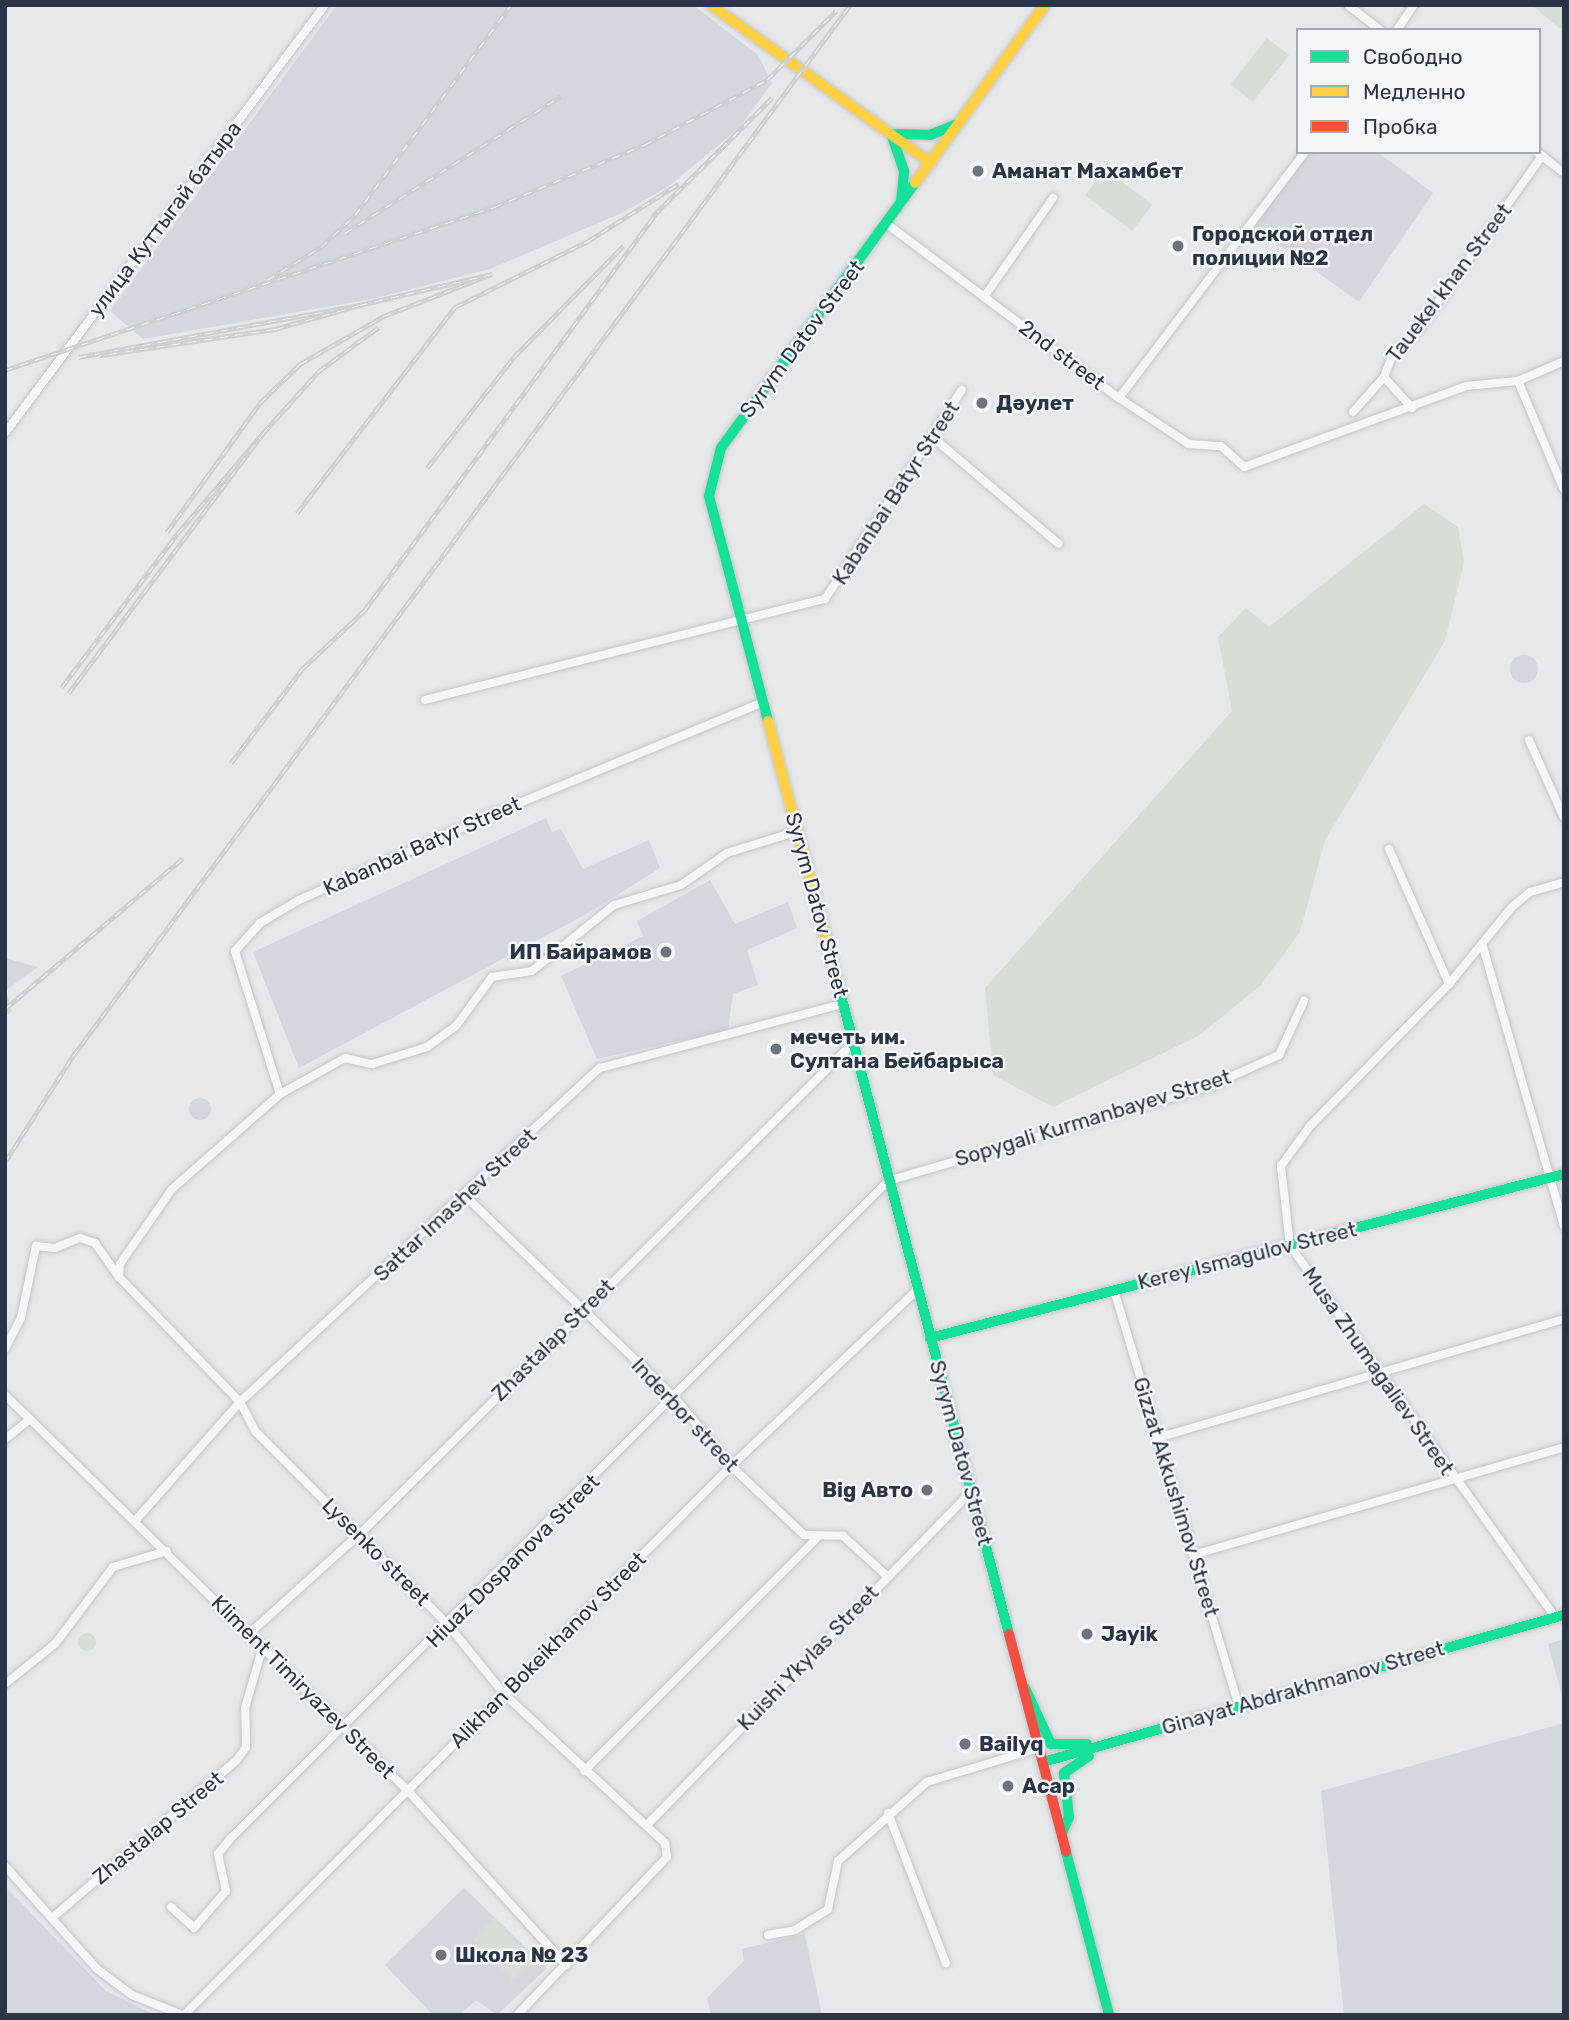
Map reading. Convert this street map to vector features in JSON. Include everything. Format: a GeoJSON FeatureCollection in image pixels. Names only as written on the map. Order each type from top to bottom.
{"type":"FeatureCollection","features":[{"type":"Feature","properties":{"kind":"main road"},"geometry":{"type":"LineString","coordinates":[[711,5],[931,163]]}},
{"type":"Feature","properties":{"kind":"main road","name":"Syrym Datov Street"},"geometry":{"type":"LineString","coordinates":[[1045,5],[714,465],[710,512],[798,831],[1109,2015]]}},
{"type":"Feature","properties":{"kind":"main road"},"geometry":{"type":"LineString","coordinates":[[891,134],[930,135],[959,122]]}},
{"type":"Feature","properties":{"kind":"main road"},"geometry":{"type":"LineString","coordinates":[[891,134],[904,171],[900,206]]}},
{"type":"Feature","properties":{"kind":"main road","name":"Kerey Ismagulov Street"},"geometry":{"type":"LineString","coordinates":[[930,1338],[1564,1174]]}},
{"type":"Feature","properties":{"kind":"main road","name":"Ginayat Abdrakhmanov Street"},"geometry":{"type":"LineString","coordinates":[[1043,1762],[1115,1743],[1238,1704],[1560,1616]]}},
{"type":"Feature","properties":{"kind":"main road"},"geometry":{"type":"LineString","coordinates":[[1022,1687],[1035,1699],[1051,1744],[1115,1743]]}},
{"type":"Feature","properties":{"kind":"main road"},"geometry":{"type":"LineString","coordinates":[[1062,1833],[1069,1823],[1063,1784],[1068,1765],[1115,1743]]}},
{"type":"Feature","properties":{"kind":"street","name":"улица Куттыгай батыра"},"geometry":{"type":"LineString","coordinates":[[5,433],[325,5]]}},
{"type":"Feature","properties":{"kind":"street"},"geometry":{"type":"LineString","coordinates":[[1348,5],[1377,28]]}},
{"type":"Feature","properties":{"kind":"street"},"geometry":{"type":"LineString","coordinates":[[1398,28],[1414,5]]}},
{"type":"Feature","properties":{"kind":"street"},"geometry":{"type":"LineString","coordinates":[[1119,398],[1303,154]]}},
{"type":"Feature","properties":{"kind":"street"},"geometry":{"type":"LineString","coordinates":[[1540,154],[1564,173]]}},
{"type":"Feature","properties":{"kind":"street","name":"Tauekel khan Street"},"geometry":{"type":"LineString","coordinates":[[1412,408],[1384,377],[1392,356],[1418,330],[1540,154]]}},
{"type":"Feature","properties":{"kind":"street"},"geometry":{"type":"LineString","coordinates":[[984,297],[1053,198]]}},
{"type":"Feature","properties":{"kind":"street","name":"2nd street"},"geometry":{"type":"LineString","coordinates":[[887,224],[1119,398],[1189,444],[1221,446],[1244,467],[1412,408]]}},
{"type":"Feature","properties":{"kind":"street"},"geometry":{"type":"LineString","coordinates":[[1412,408],[1485,382],[1518,381],[1564,361]]}},
{"type":"Feature","properties":{"kind":"street"},"geometry":{"type":"LineString","coordinates":[[1353,412],[1384,377]]}},
{"type":"Feature","properties":{"kind":"street"},"geometry":{"type":"LineString","coordinates":[[1518,381],[1564,490]]}},
{"type":"Feature","properties":{"kind":"street","name":"Kabanbai Batyr Street"},"geometry":{"type":"LineString","coordinates":[[425,700],[825,599],[962,390]]}},
{"type":"Feature","properties":{"kind":"street"},"geometry":{"type":"LineString","coordinates":[[931,436],[1059,544]]}},
{"type":"Feature","properties":{"kind":"street","name":"Kabanbai Batyr Street"},"geometry":{"type":"LineString","coordinates":[[280,1094],[235,951],[260,923],[299,900],[493,814],[761,703]]}},
{"type":"Feature","properties":{"kind":"street"},"geometry":{"type":"LineString","coordinates":[[1529,740],[1564,818]]}},
{"type":"Feature","properties":{"kind":"street"},"geometry":{"type":"LineString","coordinates":[[119,1277],[120,1264],[172,1189],[280,1094],[345,1058],[372,1064],[427,1047],[456,1026],[492,977],[532,971],[614,905],[681,884],[727,853],[798,831]]}},
{"type":"Feature","properties":{"kind":"street"},"geometry":{"type":"LineString","coordinates":[[1389,849],[1449,984]]}},
{"type":"Feature","properties":{"kind":"street","name":"Musa Zhumagaliev Street"},"geometry":{"type":"LineString","coordinates":[[1560,1616],[1376,1374],[1290,1246],[1281,1166],[1310,1126],[1449,984],[1530,892],[1564,882]]}},
{"type":"Feature","properties":{"kind":"street"},"geometry":{"type":"LineString","coordinates":[[1483,947],[1564,1226]]}},
{"type":"Feature","properties":{"kind":"street","name":"Sopygali Kurmanbayev Street"},"geometry":{"type":"LineString","coordinates":[[888,1181],[1210,1086],[1279,1055],[1304,1001]]}},
{"type":"Feature","properties":{"kind":"street","name":"Sattar Imashev Street"},"geometry":{"type":"LineString","coordinates":[[135,1521],[240,1402],[600,1069],[843,1004]]}},
{"type":"Feature","properties":{"kind":"street","name":"Zhastalap Street"},"geometry":{"type":"LineString","coordinates":[[250,1633],[357,1534],[853,1043]]}},
{"type":"Feature","properties":{"kind":"street","name":"Hiuaz Dospanova Street"},"geometry":{"type":"LineString","coordinates":[[171,1908],[194,1928],[226,1891],[218,1854],[341,1728],[449,1626],[888,1181]]}},
{"type":"Feature","properties":{"kind":"street","name":"Inderbor street"},"geometry":{"type":"LineString","coordinates":[[465,1196],[675,1398],[731,1466],[816,1539]]}},
{"type":"Feature","properties":{"kind":"street"},"geometry":{"type":"LineString","coordinates":[[5,1349],[21,1318],[36,1246],[55,1248],[80,1238],[95,1242],[119,1277]]}},
{"type":"Feature","properties":{"kind":"street","name":"Lysenko street"},"geometry":{"type":"LineString","coordinates":[[119,1277],[240,1402],[256,1432],[449,1626],[504,1694],[584,1771],[647,1825],[668,1851],[566,1965]]}},
{"type":"Feature","properties":{"kind":"street","name":"Alikhan Bokeikhanov Street"},"geometry":{"type":"LineString","coordinates":[[183,2015],[409,1792],[731,1466],[917,1290]]}},
{"type":"Feature","properties":{"kind":"street","name":"Gizzat Akkushimov Street"},"geometry":{"type":"LineString","coordinates":[[1114,1290],[1238,1704]]}},
{"type":"Feature","properties":{"kind":"street"},"geometry":{"type":"LineString","coordinates":[[1157,1438],[1564,1319]]}},
{"type":"Feature","properties":{"kind":"street"},"geometry":{"type":"LineString","coordinates":[[5,1395],[30,1419],[5,1439]]}},
{"type":"Feature","properties":{"kind":"street","name":"Kliment Timiryazev Street"},"geometry":{"type":"LineString","coordinates":[[30,1419],[409,1792],[566,1965]]}},
{"type":"Feature","properties":{"kind":"street"},"geometry":{"type":"LineString","coordinates":[[1193,1556],[1564,1447]]}},
{"type":"Feature","properties":{"kind":"street","name":"Kuishi Ykylas Street"},"geometry":{"type":"LineString","coordinates":[[647,1825],[970,1493]]}},
{"type":"Feature","properties":{"kind":"street"},"geometry":{"type":"LineString","coordinates":[[584,1771],[816,1539],[843,1536],[887,1576]]}},
{"type":"Feature","properties":{"kind":"street"},"geometry":{"type":"LineString","coordinates":[[5,1684],[73,1624],[113,1567],[167,1551]]}},
{"type":"Feature","properties":{"kind":"street","name":"Zhastalap Street"},"geometry":{"type":"LineString","coordinates":[[52,1918],[236,1761],[246,1747],[245,1708],[263,1646]]}},
{"type":"Feature","properties":{"kind":"street"},"geometry":{"type":"LineString","coordinates":[[768,1936],[795,1930],[828,1909],[838,1861],[888,1814],[928,1782],[1040,1748]]}},
{"type":"Feature","properties":{"kind":"street"},"geometry":{"type":"LineString","coordinates":[[888,1814],[946,1963]]}},
{"type":"Feature","properties":{"kind":"street"},"geometry":{"type":"LineString","coordinates":[[5,1866],[97,1969],[132,1995],[183,2015]]}},
{"type":"Feature","properties":{"kind":"street"},"geometry":{"type":"LineString","coordinates":[[517,2015],[566,1965]]}},
{"type":"Feature","properties":{"kind":"shaded area"},"geometry":{"type":"Polygon","coordinates":[[[337,5],[693,5],[758,55],[772,83],[739,128],[669,186],[624,212],[490,269],[372,299],[143,339],[110,311],[337,5]]]}},
{"type":"Feature","properties":{"kind":"shaded area"},"geometry":{"type":"Polygon","coordinates":[[[1532,5],[1564,5],[1564,25],[1560,29],[1532,5]]]}},
{"type":"Feature","properties":{"kind":"shaded area"},"geometry":{"type":"Polygon","coordinates":[[[1267,38],[1289,55],[1253,102],[1231,84],[1267,38]]]}},
{"type":"Feature","properties":{"kind":"shaded area"},"geometry":{"type":"Polygon","coordinates":[[[1309,154],[1380,154],[1433,193],[1359,302],[1253,226],[1309,154]]]}},
{"type":"Feature","properties":{"kind":"shaded area"},"geometry":{"type":"Polygon","coordinates":[[[1105,169],[1152,205],[1132,231],[1085,195],[1105,169]]]}},
{"type":"Feature","properties":{"kind":"shaded area"},"geometry":{"type":"Polygon","coordinates":[[[1424,504],[1458,527],[1464,562],[1445,641],[1325,840],[1300,932],[1260,986],[1198,1036],[1053,1107],[993,1075],[985,988],[1232,711],[1218,637],[1246,608],[1269,627],[1424,504]]]}},
{"type":"Feature","properties":{"kind":"shaded area"},"geometry":{"type":"Polygon","coordinates":[[[1524,655],[1534,659],[1538,669],[1534,679],[1524,683],[1514,679],[1510,669],[1514,659],[1524,655]]]}},
{"type":"Feature","properties":{"kind":"shaded area"},"geometry":{"type":"Polygon","coordinates":[[[546,818],[552,832],[561,829],[583,869],[649,840],[660,868],[590,912],[299,1068],[253,952],[546,818]]]}},
{"type":"Feature","properties":{"kind":"shaded area"},"geometry":{"type":"Polygon","coordinates":[[[710,880],[735,924],[788,902],[797,928],[747,950],[758,985],[733,994],[728,1030],[597,1059],[561,976],[643,936],[637,921],[710,880]]]}},
{"type":"Feature","properties":{"kind":"shaded area"},"geometry":{"type":"Polygon","coordinates":[[[5,958],[38,967],[6,990],[12,1011],[5,1017],[5,958]]]}},
{"type":"Feature","properties":{"kind":"shaded area"},"geometry":{"type":"Polygon","coordinates":[[[200,1098],[208,1101],[211,1109],[208,1117],[200,1120],[192,1117],[189,1109],[192,1101],[200,1098]]]}},
{"type":"Feature","properties":{"kind":"shaded area"},"geometry":{"type":"Polygon","coordinates":[[[87,1633],[93,1636],[96,1642],[93,1648],[87,1651],[81,1648],[78,1642],[81,1636],[87,1633]]]}},
{"type":"Feature","properties":{"kind":"shaded area"},"geometry":{"type":"Polygon","coordinates":[[[1564,1639],[1564,1703],[1548,1644],[1564,1639]]]}},
{"type":"Feature","properties":{"kind":"shaded area"},"geometry":{"type":"Polygon","coordinates":[[[1564,1723],[1564,2015],[1344,2015],[1321,1791],[1564,1723]]]}},
{"type":"Feature","properties":{"kind":"shaded area"},"geometry":{"type":"Polygon","coordinates":[[[5,1886],[106,1991],[155,2015],[5,2015],[5,1886]]]}},
{"type":"Feature","properties":{"kind":"shaded area"},"geometry":{"type":"Polygon","coordinates":[[[464,1888],[547,1968],[497,2015],[476,2000],[460,2015],[433,2015],[385,1965],[464,1888]]]}},
{"type":"Feature","properties":{"kind":"shaded area"},"geometry":{"type":"Polygon","coordinates":[[[494,1919],[534,1960],[513,1980],[473,1939],[494,1919]]]}},
{"type":"Feature","properties":{"kind":"shaded area"},"geometry":{"type":"Polygon","coordinates":[[[805,1934],[822,2015],[711,2015],[707,1998],[744,1961],[742,1949],[805,1934]]]}},
{"type":"Feature","properties":{"kind":"railway"},"geometry":{"type":"LineString","coordinates":[[267,280],[321,247],[355,215],[511,5]]}},
{"type":"Feature","properties":{"kind":"railway"},"geometry":{"type":"LineString","coordinates":[[5,1162],[73,1056],[850,5]]}},
{"type":"Feature","properties":{"kind":"railway"},"geometry":{"type":"LineString","coordinates":[[5,370],[494,207],[644,145],[767,80],[836,11]]}},
{"type":"Feature","properties":{"kind":"railway"},"geometry":{"type":"LineString","coordinates":[[345,233],[561,96]]}},
{"type":"Feature","properties":{"kind":"railway"},"geometry":{"type":"LineString","coordinates":[[653,216],[772,98]]}},
{"type":"Feature","properties":{"kind":"railway"},"geometry":{"type":"LineString","coordinates":[[297,513],[455,307],[588,241],[678,184]]}},
{"type":"Feature","properties":{"kind":"railway"},"geometry":{"type":"LineString","coordinates":[[231,763],[302,669],[364,611],[658,211]]}},
{"type":"Feature","properties":{"kind":"railway"},"geometry":{"type":"LineString","coordinates":[[427,468],[514,357],[623,246]]}},
{"type":"Feature","properties":{"kind":"railway"},"geometry":{"type":"LineString","coordinates":[[167,532],[260,403],[300,364],[384,316],[492,274],[360,305]]}},
{"type":"Feature","properties":{"kind":"railway"},"geometry":{"type":"LineString","coordinates":[[79,357],[360,305],[275,329],[100,355]]}},
{"type":"Feature","properties":{"kind":"railway"},"geometry":{"type":"LineString","coordinates":[[264,432],[319,371],[379,327]]}},
{"type":"Feature","properties":{"kind":"railway"},"geometry":{"type":"LineString","coordinates":[[62,687],[178,533],[264,432],[69,693]]}},
{"type":"Feature","properties":{"kind":"railway"},"geometry":{"type":"LineString","coordinates":[[5,1009],[183,858]]}},
{"type":"Feature","properties":{"kind":"traffic: fast"},"geometry":{"type":"LineString","coordinates":[[901,201],[904,171],[891,134],[930,135],[957,124]]}},
{"type":"Feature","properties":{"kind":"traffic: fast"},"geometry":{"type":"LineString","coordinates":[[768,721],[709,496],[721,448],[915,183]]}},
{"type":"Feature","properties":{"kind":"traffic: fast"},"geometry":{"type":"LineString","coordinates":[[839,988],[1009,1634]]}},
{"type":"Feature","properties":{"kind":"traffic: fast"},"geometry":{"type":"LineString","coordinates":[[930,1338],[1564,1174]]}},
{"type":"Feature","properties":{"kind":"traffic: fast"},"geometry":{"type":"LineString","coordinates":[[1043,1762],[1564,1615]]}},
{"type":"Feature","properties":{"kind":"traffic: fast"},"geometry":{"type":"LineString","coordinates":[[1025,1688],[1051,1744],[1087,1744]]}},
{"type":"Feature","properties":{"kind":"traffic: fast"},"geometry":{"type":"LineString","coordinates":[[1062,1833],[1069,1817],[1064,1773],[1089,1756]]}},
{"type":"Feature","properties":{"kind":"traffic: fast"},"geometry":{"type":"LineString","coordinates":[[1066,1852],[1109,2015]]}},
{"type":"Feature","properties":{"kind":"traffic: slow"},"geometry":{"type":"LineString","coordinates":[[711,5],[931,163]]}},
{"type":"Feature","properties":{"kind":"traffic: slow"},"geometry":{"type":"LineString","coordinates":[[915,183],[1045,5]]}},
{"type":"Feature","properties":{"kind":"traffic: slow"},"geometry":{"type":"LineString","coordinates":[[768,721],[839,988]]}},
{"type":"Feature","properties":{"kind":"traffic: jam"},"geometry":{"type":"LineString","coordinates":[[1009,1634],[1066,1852]]}},
{"type":"Feature","properties":{"kind":"place","name":"Аманат Махамбет"},"geometry":{"type":"Point","coordinates":[978,171]}},
{"type":"Feature","properties":{"kind":"place","name":"Городской отдел полиции №2"},"geometry":{"type":"Point","coordinates":[1178,246]}},
{"type":"Feature","properties":{"kind":"place","name":"Дәулет"},"geometry":{"type":"Point","coordinates":[982,403]}},
{"type":"Feature","properties":{"kind":"place","name":"ИП Байрамов"},"geometry":{"type":"Point","coordinates":[666,952]}},
{"type":"Feature","properties":{"kind":"place","name":"мечеть им. Султана Бейбарыса"},"geometry":{"type":"Point","coordinates":[776,1049]}},
{"type":"Feature","properties":{"kind":"place","name":"Big Авто"},"geometry":{"type":"Point","coordinates":[927,1490]}},
{"type":"Feature","properties":{"kind":"place","name":"Jayik"},"geometry":{"type":"Point","coordinates":[1087,1634]}},
{"type":"Feature","properties":{"kind":"place","name":"Bailyq"},"geometry":{"type":"Point","coordinates":[965,1744]}},
{"type":"Feature","properties":{"kind":"place","name":"Асар"},"geometry":{"type":"Point","coordinates":[1008,1786]}},
{"type":"Feature","properties":{"kind":"place","name":"Школа № 23"},"geometry":{"type":"Point","coordinates":[441,1955]}}]}
